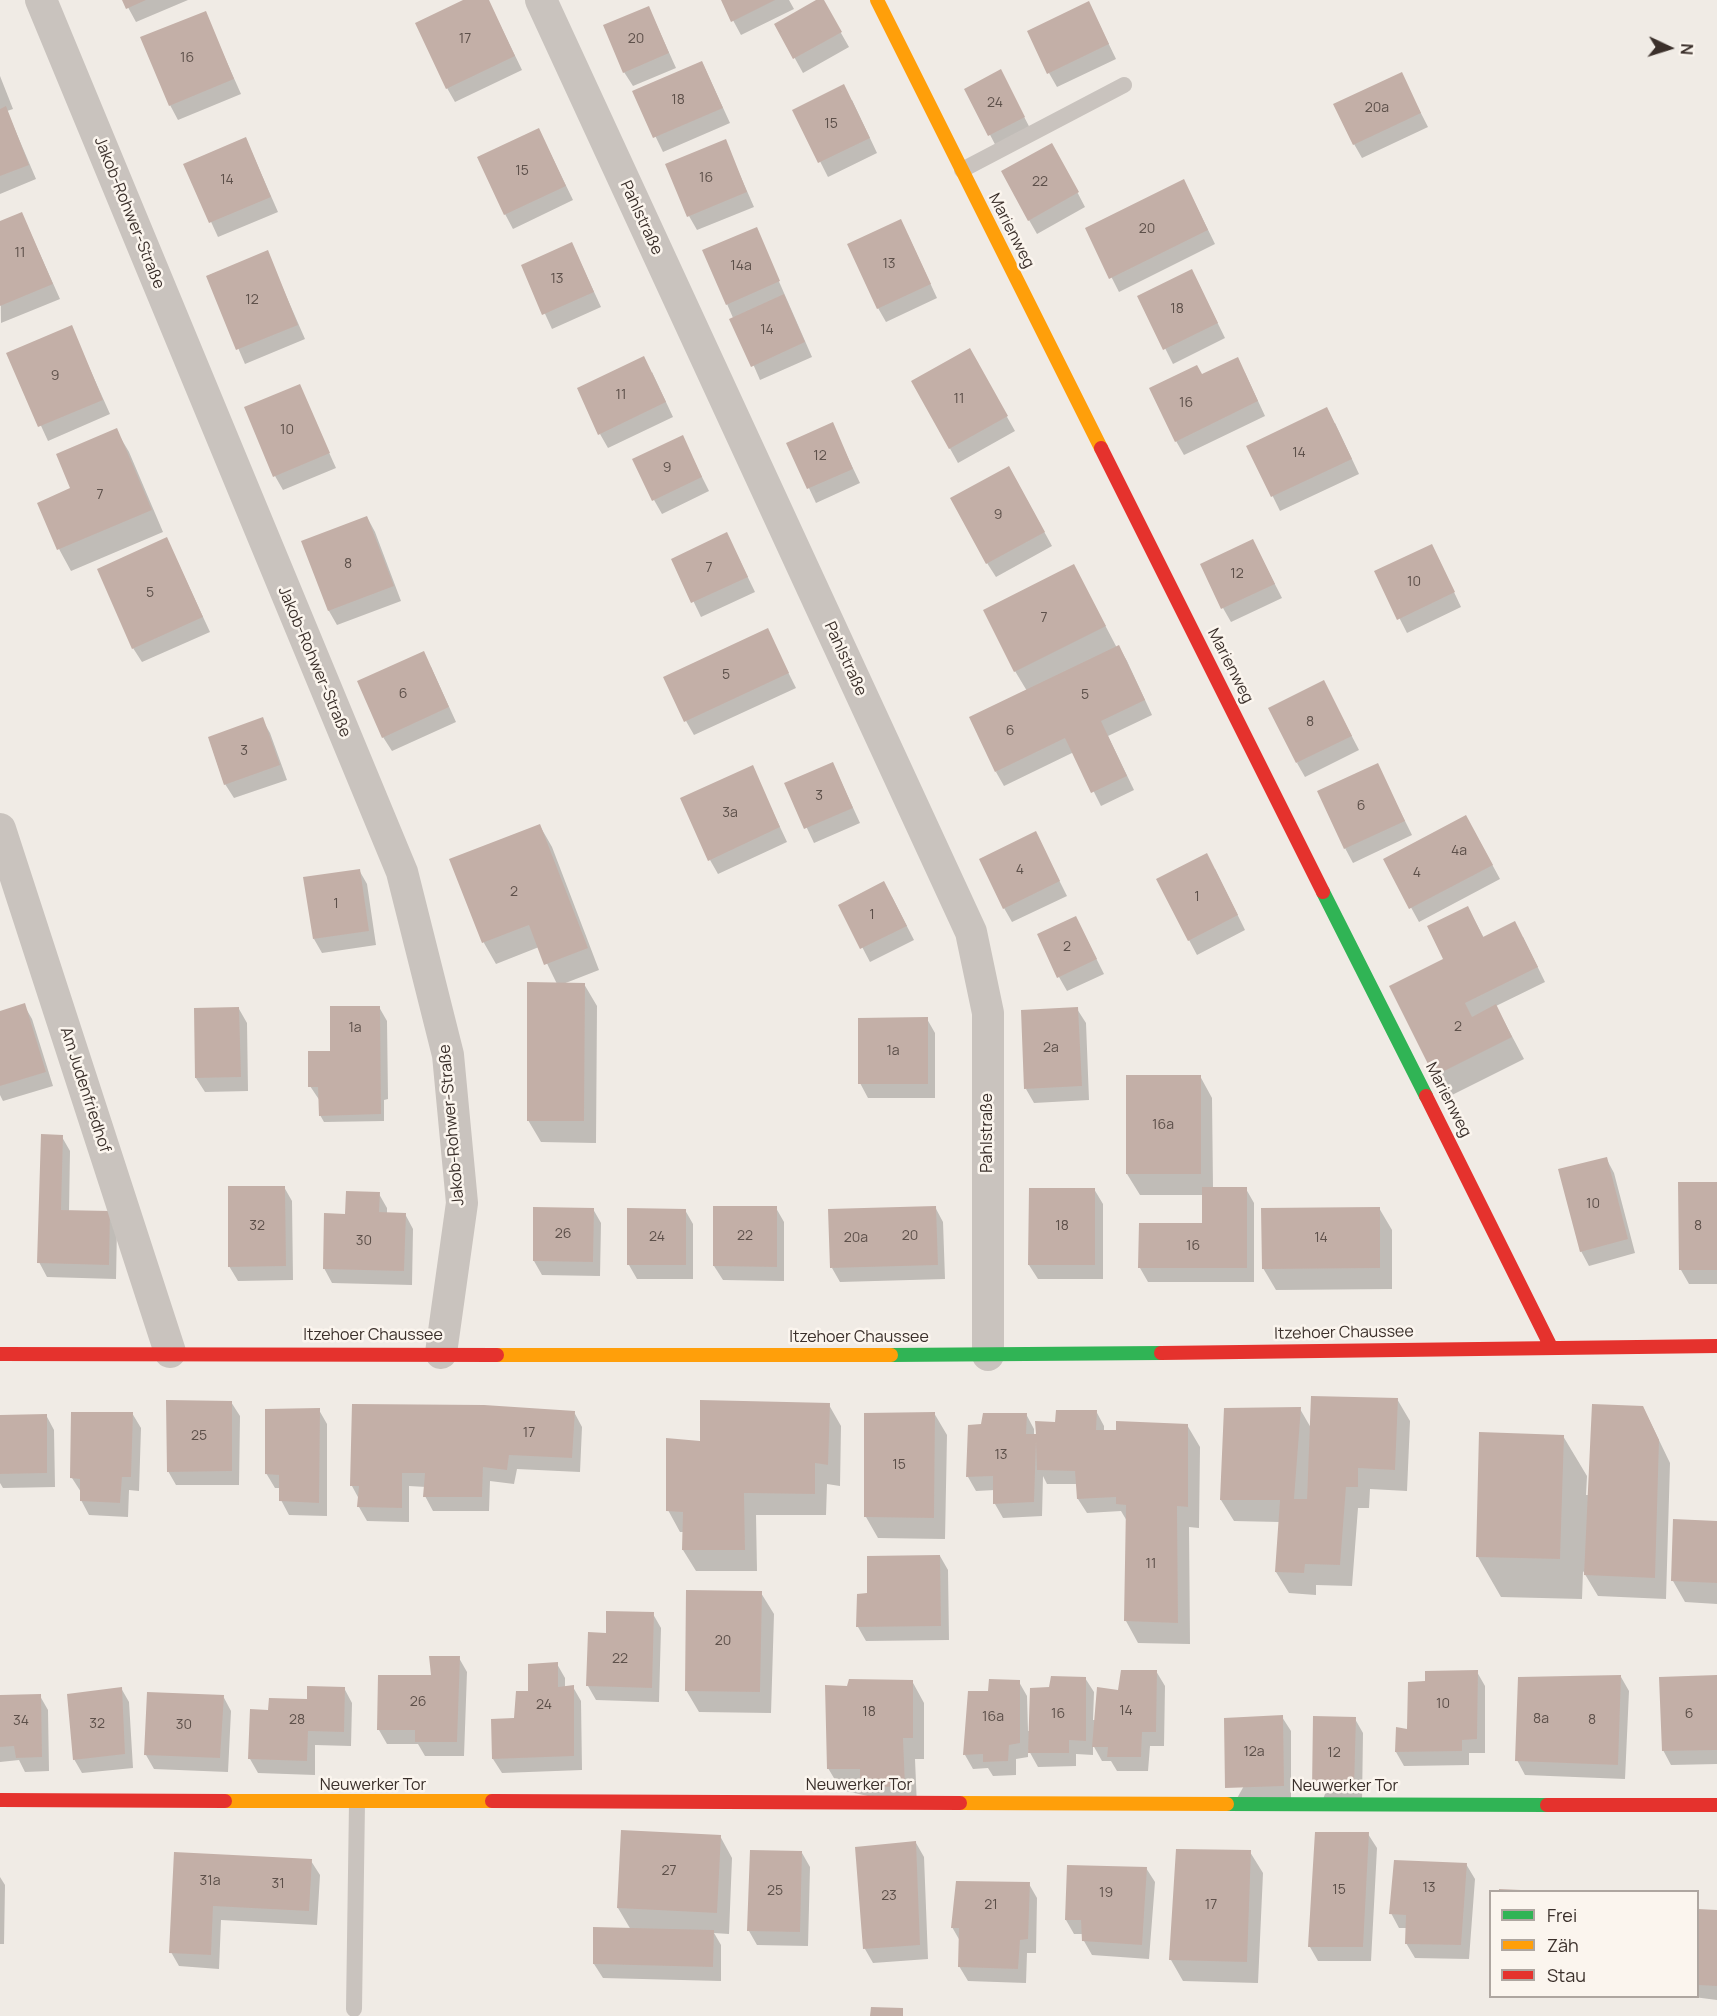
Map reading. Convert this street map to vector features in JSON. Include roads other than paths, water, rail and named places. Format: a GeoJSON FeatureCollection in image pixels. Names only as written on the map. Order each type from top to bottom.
{"type":"FeatureCollection","features":[{"type":"Feature","properties":{"kind":"street","name":"Jakob-Rohwer-Straße"},"geometry":{"type":"LineString","coordinates":[[41,0],[402,872],[448,1055],[462,1203],[441,1353]]}},
{"type":"Feature","properties":{"kind":"street","name":"Pahlstraße"},"geometry":{"type":"LineString","coordinates":[[541,0],[971,932],[988,1013],[988,1355]]}},
{"type":"Feature","properties":{"kind":"street","name":"Marienweg"},"geometry":{"type":"LineString","coordinates":[[877,0],[1551,1347]]}},
{"type":"Feature","properties":{"kind":"street","name":"Am Judenfriedhof"},"geometry":{"type":"LineString","coordinates":[[0,829],[170,1352]]}},
{"type":"Feature","properties":{"kind":"street","name":"Itzehoer Chaussee"},"geometry":{"type":"LineString","coordinates":[[0,1354],[170,1352],[988,1355],[1717,1346]]}},
{"type":"Feature","properties":{"kind":"street","name":"Neuwerker Tor"},"geometry":{"type":"LineString","coordinates":[[0,1800],[357,1803],[1717,1805]]}},
{"type":"Feature","properties":{"kind":"lane"},"geometry":{"type":"LineString","coordinates":[[962,170],[1124,85]]}},
{"type":"Feature","properties":{"kind":"lane"},"geometry":{"type":"LineString","coordinates":[[354,2009],[357,1803]]}}]}
